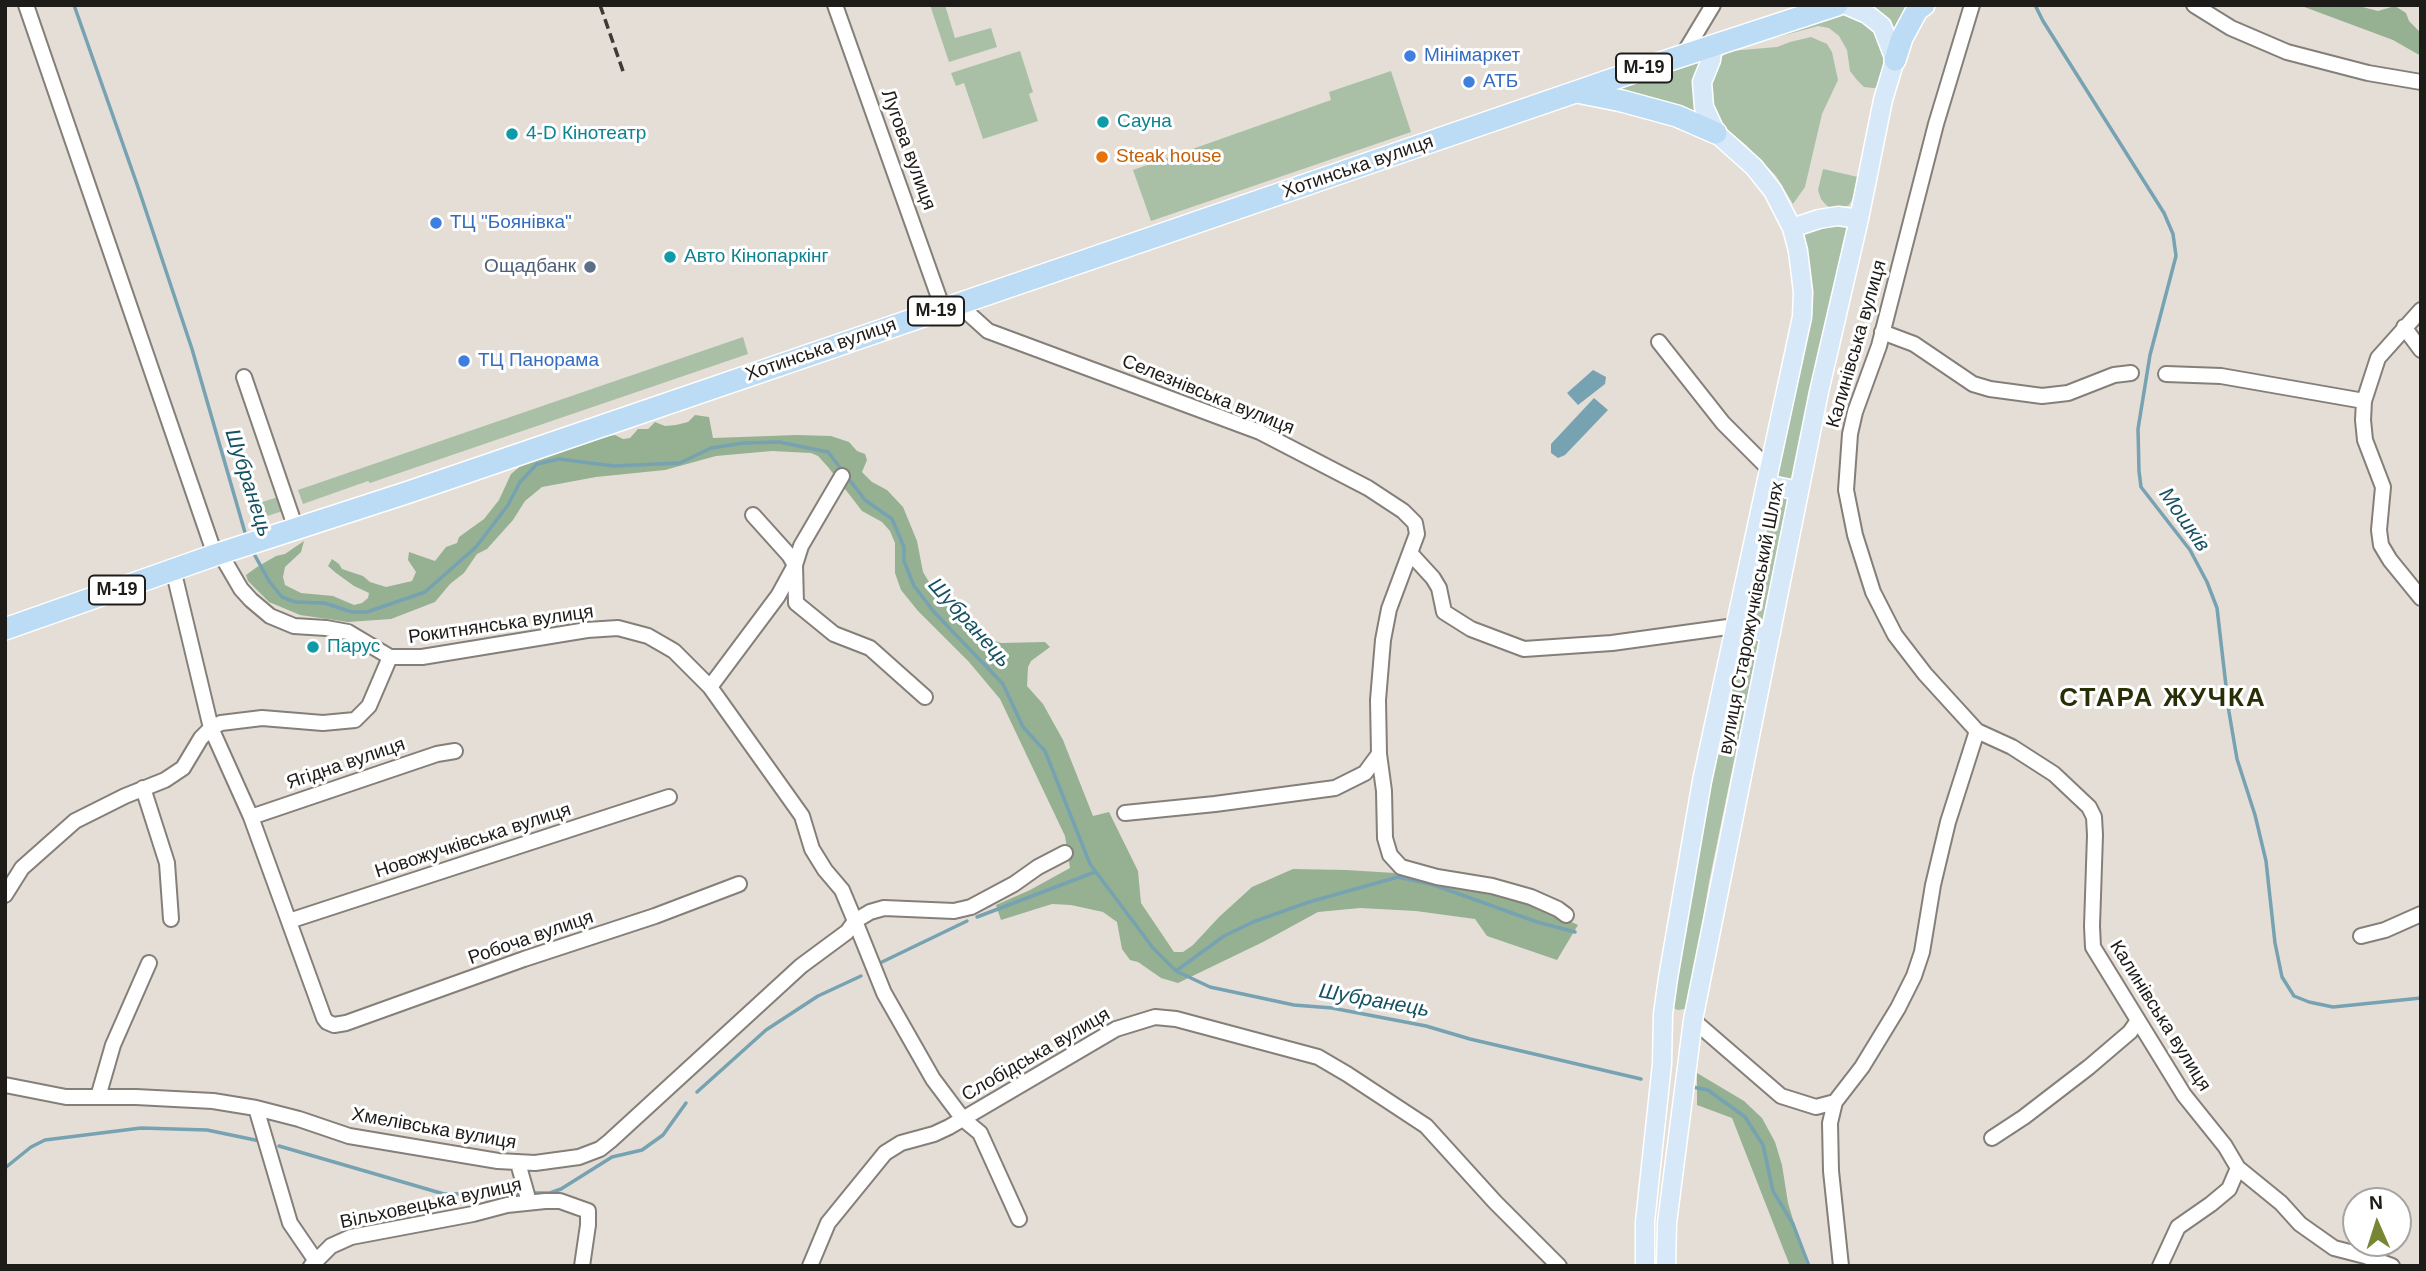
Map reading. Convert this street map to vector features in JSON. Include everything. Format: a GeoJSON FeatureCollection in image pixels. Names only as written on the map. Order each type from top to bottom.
{"type":"FeatureCollection","features":[{"type":"Feature","properties":{"kind":"highway","name":"Хотинська вулиця"},"geometry":{"type":"LineString","coordinates":[[5,629],[173,569],[1837,5]]}},
{"type":"Feature","properties":{"kind":"highway"},"geometry":{"type":"LineString","coordinates":[[1895,60],[1917,10],[1924,5]]}},
{"type":"Feature","properties":{"kind":"highway"},"geometry":{"type":"LineString","coordinates":[[1575,92],[1677,116],[1716,133]]}},
{"type":"Feature","properties":{"kind":"main road"},"geometry":{"type":"LineString","coordinates":[[1846,5],[1882,26],[1895,60]]}},
{"type":"Feature","properties":{"kind":"main road","name":"вулиця Старожучківський Шлях"},"geometry":{"type":"LineString","coordinates":[[1645,1266],[1645,1222],[1662,1064],[1663,1014],[1702,781],[1802,317],[1800,264],[1792,228],[1773,191],[1754,167],[1716,133],[1704,107],[1702,82],[1711,60],[1713,45]]}},
{"type":"Feature","properties":{"kind":"main road","name":"вулиця Старожучківський Шлях"},"geometry":{"type":"LineString","coordinates":[[1666,1266],[1667,1223],[1693,1020],[1818,392],[1883,100],[1895,60]]}},
{"type":"Feature","properties":{"kind":"main road"},"geometry":{"type":"LineString","coordinates":[[1792,228],[1839,216],[1858,219]]}},
{"type":"Feature","properties":{"kind":"main road"},"geometry":{"type":"LineString","coordinates":[[1768,477],[1799,491]]}},
{"type":"Feature","properties":{"kind":"main road"},"geometry":{"type":"LineString","coordinates":[[1735,626],[1770,632]]}},
{"type":"Feature","properties":{"kind":"main road"},"geometry":{"type":"LineString","coordinates":[[1663,1014],[1693,1020]]}},
{"type":"Feature","properties":{"kind":"main road"},"geometry":{"type":"LineString","coordinates":[[1645,1222],[1667,1223]]}},
{"type":"Feature","properties":{"kind":"street"},"geometry":{"type":"LineString","coordinates":[[26,5],[221,553],[241,589],[270,616],[294,626],[348,632],[390,657]]}},
{"type":"Feature","properties":{"kind":"street","name":"Лугова вулиця"},"geometry":{"type":"LineString","coordinates":[[835,5],[950,306]]}},
{"type":"Feature","properties":{"kind":"street"},"geometry":{"type":"LineString","coordinates":[[1683,55],[1713,5]]}},
{"type":"Feature","properties":{"kind":"street","name":"Калинівська вулиця"},"geometry":{"type":"LineString","coordinates":[[1972,5],[1936,124],[1882,332],[1855,412],[1846,458],[1846,490],[1855,535],[1873,593],[1895,635],[1925,674],[1977,731],[2012,747],[2054,774],[2089,807],[2094,817],[2095,835],[2093,947],[2184,1095],[2225,1146],[2238,1168],[2325,1243],[2392,1266]]}},
{"type":"Feature","properties":{"kind":"street"},"geometry":{"type":"LineString","coordinates":[[2194,5],[2231,28],[2287,52],[2368,73],[2421,82]]}},
{"type":"Feature","properties":{"kind":"street","name":"Селезнівська вулиця"},"geometry":{"type":"LineString","coordinates":[[950,306],[988,331],[1260,432],[1368,488],[1415,523],[1417,534],[1411,554],[1389,609],[1383,640],[1378,700],[1385,838],[1390,855],[1401,867],[1531,897],[1566,915]]}},
{"type":"Feature","properties":{"kind":"street"},"geometry":{"type":"LineString","coordinates":[[2421,310],[2378,358],[2364,401],[2362,419],[2365,440],[2383,487],[2379,530],[2381,545],[2421,598]]}},
{"type":"Feature","properties":{"kind":"street"},"geometry":{"type":"LineString","coordinates":[[2404,327],[2421,350]]}},
{"type":"Feature","properties":{"kind":"street"},"geometry":{"type":"LineString","coordinates":[[1882,332],[1914,344],[1973,384],[1990,389],[2042,396],[2055,395],[2068,393],[2114,375],[2131,373]]}},
{"type":"Feature","properties":{"kind":"street"},"geometry":{"type":"LineString","coordinates":[[1659,342],[1768,477]]}},
{"type":"Feature","properties":{"kind":"street"},"geometry":{"type":"LineString","coordinates":[[2166,374],[2221,376],[2364,401]]}},
{"type":"Feature","properties":{"kind":"street"},"geometry":{"type":"LineString","coordinates":[[244,377],[291,530]]}},
{"type":"Feature","properties":{"kind":"street"},"geometry":{"type":"LineString","coordinates":[[710,687],[778,597],[795,565],[801,546],[842,476]]}},
{"type":"Feature","properties":{"kind":"street"},"geometry":{"type":"LineString","coordinates":[[753,514],[795,565],[796,603],[834,634],[870,648],[925,697]]}},
{"type":"Feature","properties":{"kind":"street"},"geometry":{"type":"LineString","coordinates":[[1411,554],[1439,588],[1444,612],[1471,629],[1524,649],[1612,643],[1735,626]]}},
{"type":"Feature","properties":{"kind":"street"},"geometry":{"type":"LineString","coordinates":[[173,569],[211,728],[251,817],[289,922]]}},
{"type":"Feature","properties":{"kind":"street","name":"Рокитнянська вулиця"},"geometry":{"type":"LineString","coordinates":[[211,728],[221,723],[262,718],[323,723],[358,719],[369,706],[390,657],[422,657],[587,630],[618,628],[635,630],[674,651],[710,687],[802,816],[812,849],[842,890],[884,993],[933,1079],[963,1119],[980,1133],[1019,1219]]}},
{"type":"Feature","properties":{"kind":"street"},"geometry":{"type":"LineString","coordinates":[[5,895],[22,868],[75,821],[165,780],[183,768],[201,738],[211,728]]}},
{"type":"Feature","properties":{"kind":"street"},"geometry":{"type":"LineString","coordinates":[[1841,1266],[1831,1171],[1830,1123],[1835,1102],[1862,1067],[1898,1009],[1914,975],[1922,952],[1933,885],[1948,822],[1977,731]]}},
{"type":"Feature","properties":{"kind":"street","name":"Ягідна вулиця"},"geometry":{"type":"LineString","coordinates":[[251,817],[437,754],[455,751]]}},
{"type":"Feature","properties":{"kind":"street"},"geometry":{"type":"LineString","coordinates":[[1125,813],[1335,788],[1365,773],[1379,754]]}},
{"type":"Feature","properties":{"kind":"street"},"geometry":{"type":"LineString","coordinates":[[143,788],[167,863],[171,919]]}},
{"type":"Feature","properties":{"kind":"street","name":"Новожучківська вулиця"},"geometry":{"type":"LineString","coordinates":[[289,922],[669,797]]}},
{"type":"Feature","properties":{"kind":"street"},"geometry":{"type":"LineString","coordinates":[[855,921],[884,908],[954,911],[971,907],[1065,853]]}},
{"type":"Feature","properties":{"kind":"street","name":"Робоча вулиця"},"geometry":{"type":"LineString","coordinates":[[289,922],[324,1018],[334,1025],[655,916],[740,884]]}},
{"type":"Feature","properties":{"kind":"street"},"geometry":{"type":"LineString","coordinates":[[2361,936],[2385,930],[2421,914]]}},
{"type":"Feature","properties":{"kind":"street","name":"Хмелівська вулиця"},"geometry":{"type":"LineString","coordinates":[[5,1085],[66,1097],[213,1101],[299,1119],[349,1136],[518,1163],[579,1157],[600,1149],[792,975],[847,932],[855,921]]}},
{"type":"Feature","properties":{"kind":"street"},"geometry":{"type":"LineString","coordinates":[[98,1097],[113,1045],[149,963]]}},
{"type":"Feature","properties":{"kind":"street","name":"Слобідська вулиця"},"geometry":{"type":"LineString","coordinates":[[810,1266],[828,1223],[886,1153],[901,1143],[934,1134],[963,1119],[1116,1029],[1155,1017],[1176,1019],[1318,1057],[1392,1102],[1437,1136],[1495,1202],[1559,1266]]}},
{"type":"Feature","properties":{"kind":"street"},"geometry":{"type":"LineString","coordinates":[[1693,1020],[1781,1096],[1816,1107],[1835,1102]]}},
{"type":"Feature","properties":{"kind":"street"},"geometry":{"type":"LineString","coordinates":[[1992,1138],[2089,1067],[2130,1032],[2137,1022]]}},
{"type":"Feature","properties":{"kind":"street","name":"Вільховецька вулиця"},"geometry":{"type":"LineString","coordinates":[[256,1108],[290,1223],[314,1264],[331,1246],[351,1237],[526,1194],[560,1201],[588,1211],[582,1266]]}},
{"type":"Feature","properties":{"kind":"street"},"geometry":{"type":"LineString","coordinates":[[518,1163],[526,1194]]}},
{"type":"Feature","properties":{"kind":"street"},"geometry":{"type":"LineString","coordinates":[[2160,1266],[2178,1227],[2229,1189],[2238,1168]]}},
{"type":"Feature","properties":{"kind":"green space"},"geometry":{"type":"Polygon","coordinates":[[[930,5],[945,5],[955,38],[991,28],[997,47],[949,62],[930,5]]]}},
{"type":"Feature","properties":{"kind":"green space"},"geometry":{"type":"Polygon","coordinates":[[[1861,5],[1918,5],[1895,39],[1861,5]]]}},
{"type":"Feature","properties":{"kind":"green space"},"geometry":{"type":"Polygon","coordinates":[[[2299,5],[2355,5],[2378,11],[2395,6],[2406,13],[2409,21],[2421,33],[2421,56],[2393,40],[2299,5]]]}},
{"type":"Feature","properties":{"kind":"green space"},"geometry":{"type":"Polygon","coordinates":[[[1842,13],[1866,22],[1881,38],[1887,55],[1885,74],[1880,87],[1864,87],[1857,80],[1850,71],[1847,50],[1839,36],[1829,28],[1818,26],[1778,37],[1776,33],[1842,13]]]}},
{"type":"Feature","properties":{"kind":"green space"},"geometry":{"type":"Polygon","coordinates":[[[1811,37],[1827,44],[1832,52],[1838,80],[1822,114],[1805,187],[1793,204],[1776,176],[1723,126],[1711,97],[1711,84],[1721,57],[1730,51],[1777,47],[1811,37]]]}},
{"type":"Feature","properties":{"kind":"green space"},"geometry":{"type":"Polygon","coordinates":[[[1020,51],[1033,92],[1029,94],[1038,121],[983,139],[964,83],[956,86],[951,73],[1020,51]]]}},
{"type":"Feature","properties":{"kind":"green space"},"geometry":{"type":"Polygon","coordinates":[[[1701,62],[1695,88],[1702,119],[1618,90],[1701,62]]]}},
{"type":"Feature","properties":{"kind":"green space"},"geometry":{"type":"Polygon","coordinates":[[[1391,71],[1411,132],[1151,221],[1133,170],[1331,100],[1329,92],[1391,71]]]}},
{"type":"Feature","properties":{"kind":"green space"},"geometry":{"type":"Polygon","coordinates":[[[1823,169],[1858,177],[1854,197],[1849,205],[1833,209],[1821,199],[1818,190],[1823,169]]]}},
{"type":"Feature","properties":{"kind":"green space"},"geometry":{"type":"Polygon","coordinates":[[[1844,223],[1847,226],[1792,482],[1779,482],[1773,474],[1793,382],[1801,234],[1810,228],[1844,223]]]}},
{"type":"Feature","properties":{"kind":"green space"},"geometry":{"type":"Polygon","coordinates":[[[743,337],[748,354],[303,504],[298,490],[743,337]]]}},
{"type":"Feature","properties":{"kind":"green space"},"geometry":{"type":"Polygon","coordinates":[[[695,415],[709,417],[713,438],[831,436],[849,442],[857,451],[865,454],[867,460],[862,472],[872,482],[887,490],[903,507],[917,541],[923,572],[938,597],[979,636],[1001,643],[1045,642],[1050,647],[1031,661],[1027,686],[1043,704],[1063,740],[1093,816],[1109,812],[1138,871],[1141,903],[1174,952],[1183,952],[1193,945],[1252,887],[1293,869],[1346,870],[1395,873],[1466,884],[1524,900],[1578,925],[1557,960],[1487,936],[1475,919],[1416,911],[1360,908],[1318,912],[1178,983],[1161,978],[1138,962],[1130,960],[1122,949],[1117,922],[1103,912],[1052,904],[1001,920],[996,905],[1070,868],[1065,836],[1000,699],[901,590],[895,573],[895,543],[890,531],[882,522],[862,511],[828,467],[818,456],[811,453],[772,451],[716,456],[665,470],[596,477],[542,487],[525,501],[513,520],[487,549],[477,554],[464,573],[450,584],[435,602],[391,619],[348,622],[300,615],[269,602],[248,581],[246,575],[257,567],[285,554],[304,541],[301,552],[285,567],[285,585],[301,593],[333,596],[354,605],[362,603],[369,593],[354,586],[328,566],[332,559],[342,569],[386,587],[412,581],[416,572],[408,560],[409,552],[435,561],[446,547],[457,543],[459,537],[484,519],[499,500],[511,474],[523,464],[599,438],[615,435],[623,439],[630,438],[638,429],[648,429],[655,422],[665,426],[688,422],[695,415]]]}},
{"type":"Feature","properties":{"kind":"green space"},"geometry":{"type":"Polygon","coordinates":[[[1768,496],[1785,496],[1788,500],[1762,622],[1757,623],[1743,618],[1768,496]]]}},
{"type":"Feature","properties":{"kind":"green space"},"geometry":{"type":"Polygon","coordinates":[[[278,497],[283,511],[264,517],[259,503],[278,497]]]}},
{"type":"Feature","properties":{"kind":"green space"},"geometry":{"type":"Polygon","coordinates":[[[1739,635],[1759,639],[1709,882],[1689,1004],[1685,1009],[1678,1010],[1673,1008],[1680,928],[1739,635]]]}},
{"type":"Feature","properties":{"kind":"green space"},"geometry":{"type":"Polygon","coordinates":[[[1697,1073],[1744,1101],[1762,1118],[1775,1142],[1782,1165],[1788,1203],[1807,1266],[1790,1266],[1732,1118],[1697,1105],[1697,1073]]]}},
{"type":"Feature","properties":{"kind":"water"},"geometry":{"type":"Polygon","coordinates":[[[1593,370],[1606,377],[1605,384],[1578,405],[1567,393],[1593,370]]]}},
{"type":"Feature","properties":{"kind":"water"},"geometry":{"type":"Polygon","coordinates":[[[1594,398],[1608,410],[1565,455],[1558,458],[1551,453],[1551,444],[1594,398]]]}},
{"type":"Feature","properties":{"kind":"waterway","name":"Шубранець"},"geometry":{"type":"LineString","coordinates":[[74,5],[192,349],[246,536]]}},
{"type":"Feature","properties":{"kind":"waterway","name":"Мошків"},"geometry":{"type":"LineString","coordinates":[[2035,5],[2164,213],[2173,234],[2176,256],[2150,355],[2138,429],[2141,487],[2190,550],[2217,608],[2237,759],[2266,861],[2275,943],[2282,977],[2294,996],[2333,1007],[2421,998]]}},
{"type":"Feature","properties":{"kind":"waterway","name":"Шубранець"},"geometry":{"type":"LineString","coordinates":[[253,552],[269,581],[282,597],[295,602],[324,603],[352,612],[367,612],[425,592],[476,547],[508,505],[520,482],[537,464],[559,459],[614,466],[680,463],[711,448],[744,443],[779,442],[828,452],[865,500],[892,519],[904,547],[904,561],[914,586],[934,612],[1003,684],[1023,727],[1045,751],[1090,864],[1153,948],[1176,971],[1210,987],[1294,1005],[1332,1008],[1426,1026],[1641,1079]]}},
{"type":"Feature","properties":{"kind":"waterway"},"geometry":{"type":"LineString","coordinates":[[977,917],[1095,872]]}},
{"type":"Feature","properties":{"kind":"waterway"},"geometry":{"type":"LineString","coordinates":[[1176,971],[1224,936],[1253,922],[1309,902],[1398,877],[1434,885],[1537,922],[1575,932]]}},
{"type":"Feature","properties":{"kind":"waterway"},"geometry":{"type":"LineString","coordinates":[[882,962],[967,921]]}},
{"type":"Feature","properties":{"kind":"waterway"},"geometry":{"type":"LineString","coordinates":[[697,1092],[766,1030],[818,996],[861,976]]}},
{"type":"Feature","properties":{"kind":"waterway","name":"Шубранець"},"geometry":{"type":"LineString","coordinates":[[1692,1087],[1708,1090],[1745,1117],[1763,1145],[1773,1191],[1793,1224],[1809,1266]]}},
{"type":"Feature","properties":{"kind":"waterway"},"geometry":{"type":"LineString","coordinates":[[530,1193],[550,1193],[561,1189],[612,1157],[642,1150],[663,1135],[686,1103]]}},
{"type":"Feature","properties":{"kind":"waterway"},"geometry":{"type":"LineString","coordinates":[[5,1168],[31,1147],[45,1140],[141,1128],[207,1130],[260,1141]]}},
{"type":"Feature","properties":{"kind":"waterway"},"geometry":{"type":"LineString","coordinates":[[279,1146],[444,1194],[522,1193]]}},
{"type":"Feature","properties":{"kind":"railway"},"geometry":{"type":"LineString","coordinates":[[600,5],[624,74]]}},
{"type":"Feature","properties":{"kind":"place","name":"Мінімаркет"},"geometry":{"type":"Point","coordinates":[1410,56]}},
{"type":"Feature","properties":{"kind":"place","name":"АТБ"},"geometry":{"type":"Point","coordinates":[1469,82]}},
{"type":"Feature","properties":{"kind":"place","name":"Сауна"},"geometry":{"type":"Point","coordinates":[1103,122]}},
{"type":"Feature","properties":{"kind":"place","name":"4-D Кінотеатр"},"geometry":{"type":"Point","coordinates":[512,134]}},
{"type":"Feature","properties":{"kind":"place","name":"Steak house"},"geometry":{"type":"Point","coordinates":[1102,157]}},
{"type":"Feature","properties":{"kind":"place","name":"ТЦ \"Боянівка\""},"geometry":{"type":"Point","coordinates":[436,223]}},
{"type":"Feature","properties":{"kind":"place","name":"Авто Кінопаркінг"},"geometry":{"type":"Point","coordinates":[670,257]}},
{"type":"Feature","properties":{"kind":"place","name":"Ощадбанк"},"geometry":{"type":"Point","coordinates":[590,267]}},
{"type":"Feature","properties":{"kind":"place","name":"ТЦ Панорама"},"geometry":{"type":"Point","coordinates":[464,361]}},
{"type":"Feature","properties":{"kind":"place","name":"Парус"},"geometry":{"type":"Point","coordinates":[313,647]}},
{"type":"Feature","properties":{"kind":"district","name":"СТАРА ЖУЧКА"},"geometry":{"type":"Point","coordinates":[2163,699]}}]}
